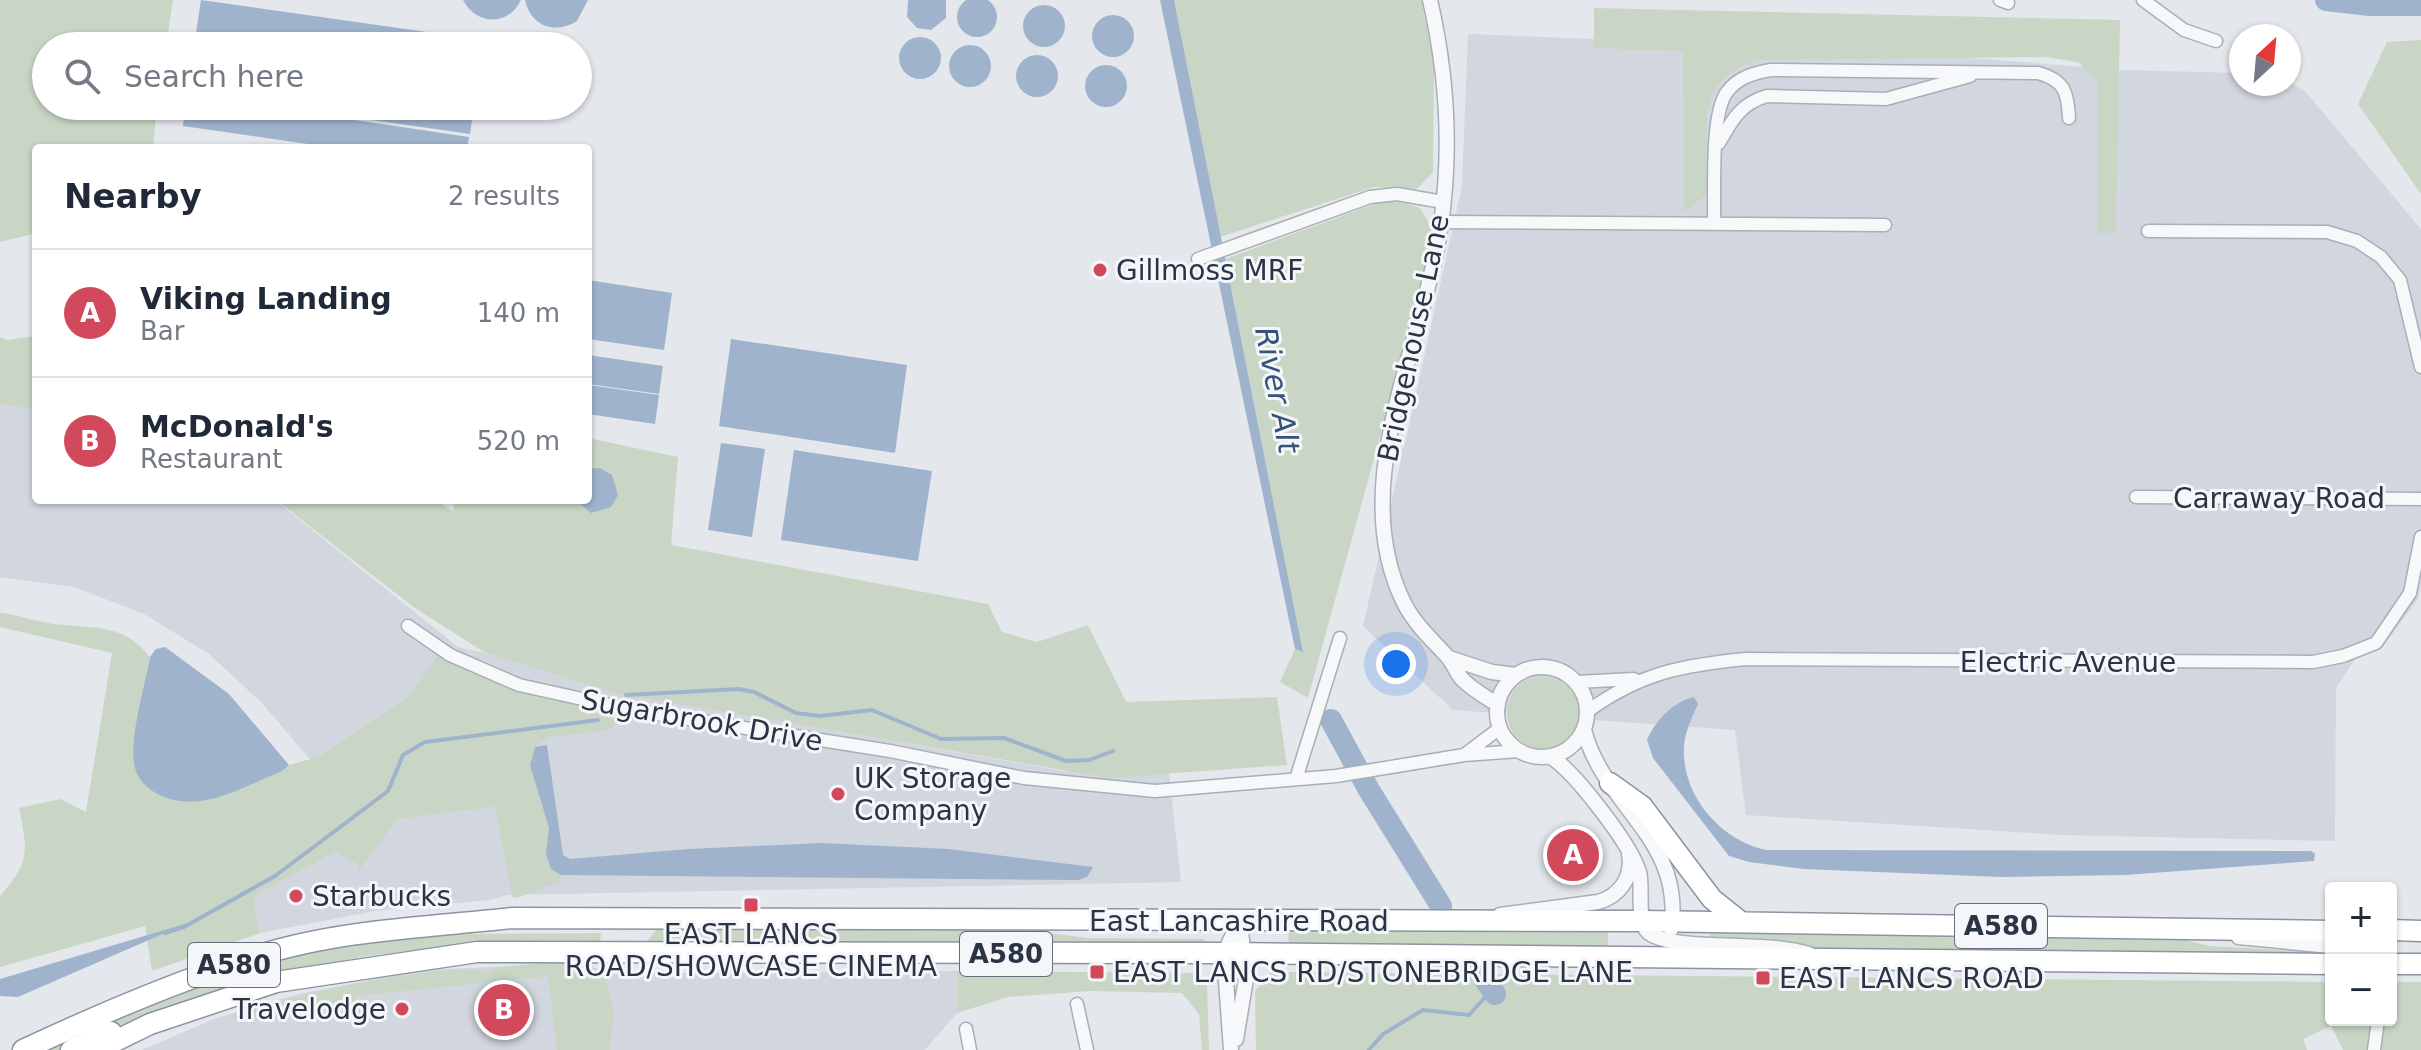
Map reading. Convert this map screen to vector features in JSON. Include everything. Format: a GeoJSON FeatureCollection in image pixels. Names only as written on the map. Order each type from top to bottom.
{"type":"FeatureCollection","features":[{"type":"Feature","properties":{"kind":"highway"},"geometry":{"type":"LineString","coordinates":[[1610,783],[1642,806],[1712,899],[1741,922]]}},
{"type":"Feature","properties":{"kind":"highway","name":"East Lancashire Road"},"geometry":{"type":"LineString","coordinates":[[23,1050],[105,1012],[262,954],[369,933],[512,918],[1642,921],[1668,930],[1741,922],[2325,931]]}},
{"type":"Feature","properties":{"kind":"highway"},"geometry":{"type":"LineString","coordinates":[[2397,931],[2421,931]]}},
{"type":"Feature","properties":{"kind":"highway","name":"East Lancashire Road"},"geometry":{"type":"LineString","coordinates":[[97,1050],[150,1024],[276,982],[477,952],[1224,953],[1639,960],[2325,964]]}},
{"type":"Feature","properties":{"kind":"highway"},"geometry":{"type":"LineString","coordinates":[[2397,964],[2421,964]]}},
{"type":"Feature","properties":{"kind":"highway"},"geometry":{"type":"LineString","coordinates":[[71,1050],[104,1034],[150,1024]]}},
{"type":"Feature","properties":{"kind":"street","name":"Bridgehouse Lane"},"geometry":{"type":"LineString","coordinates":[[1430,0],[1443,57],[1448,119],[1443,202],[1430,284],[1384,462],[1381,512],[1387,557],[1405,605],[1449,658],[1461,679],[1498,705]]}},
{"type":"Feature","properties":{"kind":"street"},"geometry":{"type":"LineString","coordinates":[[2143,0],[2184,30],[2216,41]]}},
{"type":"Feature","properties":{"kind":"street"},"geometry":{"type":"LineString","coordinates":[[2194,49],[2201,36]]}},
{"type":"Feature","properties":{"kind":"street"},"geometry":{"type":"LineString","coordinates":[[1714,224],[1717,146],[1724,95],[1751,73],[1771,70],[2038,73],[2054,78],[2068,96],[2069,118]]}},
{"type":"Feature","properties":{"kind":"street"},"geometry":{"type":"LineString","coordinates":[[1717,146],[1733,117],[1749,101],[1758,98],[1886,99],[1981,72]]}},
{"type":"Feature","properties":{"kind":"street"},"geometry":{"type":"LineString","coordinates":[[1198,259],[1370,197],[1397,194],[1443,202]]}},
{"type":"Feature","properties":{"kind":"street"},"geometry":{"type":"LineString","coordinates":[[1441,222],[1885,225]]}},
{"type":"Feature","properties":{"kind":"street"},"geometry":{"type":"LineString","coordinates":[[2148,231],[2327,232],[2357,241],[2381,257],[2400,280],[2410,310],[2421,367]]}},
{"type":"Feature","properties":{"kind":"street","name":"Carraway Road"},"geometry":{"type":"LineString","coordinates":[[2136,497],[2421,499]]}},
{"type":"Feature","properties":{"kind":"street","name":"Electric Avenue"},"geometry":{"type":"LineString","coordinates":[[1588,711],[1641,679],[1687,664],[1746,659],[2213,663],[2313,662],[2343,656],[2376,643],[2394,621],[2410,593],[2421,537]]}},
{"type":"Feature","properties":{"kind":"street","name":"Sugarbrook Drive"},"geometry":{"type":"LineString","coordinates":[[408,626],[450,655],[519,685],[632,710],[890,751],[1024,778],[1155,791],[1414,766],[1464,755]]}},
{"type":"Feature","properties":{"kind":"street"},"geometry":{"type":"LineString","coordinates":[[1296,779],[1340,638]]}},
{"type":"Feature","properties":{"kind":"street"},"geometry":{"type":"LineString","coordinates":[[1334,658],[1349,663]]}},
{"type":"Feature","properties":{"kind":"street"},"geometry":{"type":"LineString","coordinates":[[1449,658],[1492,672],[1516,675],[1548,668],[1558,670],[1576,682],[1588,711],[1584,730],[1565,752],[1551,757]]}},
{"type":"Feature","properties":{"kind":"street"},"geometry":{"type":"LineString","coordinates":[[1516,675],[1504,688],[1498,705],[1500,728],[1519,751]]}},
{"type":"Feature","properties":{"kind":"street","name":"Electric Avenue"},"geometry":{"type":"LineString","coordinates":[[1576,682],[1641,679]]}},
{"type":"Feature","properties":{"kind":"street"},"geometry":{"type":"LineString","coordinates":[[1464,755],[1500,728]]}},
{"type":"Feature","properties":{"kind":"street"},"geometry":{"type":"LineString","coordinates":[[1584,730],[1593,758],[1664,859],[1671,883],[1668,930],[1639,960]]}},
{"type":"Feature","properties":{"kind":"street"},"geometry":{"type":"LineString","coordinates":[[1464,755],[1519,751],[1551,757],[1571,772],[1628,850],[1641,881],[1642,921]]}},
{"type":"Feature","properties":{"kind":"street"},"geometry":{"type":"LineString","coordinates":[[1472,921],[1522,910],[1605,900],[1618,893],[1627,877],[1628,850]]}},
{"type":"Feature","properties":{"kind":"street"},"geometry":{"type":"LineString","coordinates":[[1232,1050],[1224,953],[1240,920]]}},
{"type":"Feature","properties":{"kind":"street"},"geometry":{"type":"LineString","coordinates":[[1232,1050],[1246,979],[1246,954],[1240,920]]}},
{"type":"Feature","properties":{"kind":"street"},"geometry":{"type":"LineString","coordinates":[[2175,929],[2325,946]]}},
{"type":"Feature","properties":{"kind":"street"},"geometry":{"type":"LineString","coordinates":[[1668,930],[1783,946],[1828,960]]}},
{"type":"Feature","properties":{"kind":"street"},"geometry":{"type":"LineString","coordinates":[[1077,1004],[1087,1050]]}},
{"type":"Feature","properties":{"kind":"street"},"geometry":{"type":"LineString","coordinates":[[2374,1050],[2375,1026]]}},
{"type":"Feature","properties":{"kind":"street"},"geometry":{"type":"LineString","coordinates":[[966,1029],[970,1050]]}},
{"type":"Feature","properties":{"kind":"shaded area"},"geometry":{"type":"Polygon","coordinates":[[[1468,34],[1869,50],[2122,70],[2229,73],[2229,96],[2301,96],[2301,89],[2304,90],[2421,229],[2421,583],[2418,599],[2382,648],[2355,659],[2336,688],[2335,841],[2062,835],[1746,815],[1735,730],[1453,710],[1363,626],[1401,460],[1399,449],[1404,448],[1462,186],[1468,34]]]}},
{"type":"Feature","properties":{"kind":"shaded area"},"geometry":{"type":"Polygon","coordinates":[[[0,404],[32,409],[32,504],[280,504],[458,647],[809,726],[1064,771],[1169,773],[1181,882],[508,895],[489,900],[375,911],[260,933],[253,900],[262,891],[336,852],[358,865],[360,870],[396,819],[495,807],[502,843],[488,735],[314,764],[262,703],[209,654],[144,614],[74,587],[0,577],[0,404]]]}},
{"type":"Feature","properties":{"kind":"shaded area"},"geometry":{"type":"Polygon","coordinates":[[[541,965],[678,973],[958,971],[957,1013],[925,1050],[142,1050],[214,1019],[299,994],[422,970],[541,965]]]}},
{"type":"Feature","properties":{"kind":"green space"},"geometry":{"type":"Polygon","coordinates":[[[0,0],[173,0],[168,32],[32,32],[32,120],[156,120],[153,144],[32,144],[32,234],[0,242],[0,0]]]}},
{"type":"Feature","properties":{"kind":"green space"},"geometry":{"type":"Polygon","coordinates":[[[1174,0],[1421,0],[1434,61],[1433,172],[1417,189],[1374,187],[1220,237],[1174,0]]]}},
{"type":"Feature","properties":{"kind":"green space"},"geometry":{"type":"Polygon","coordinates":[[[1594,8],[2120,20],[2116,233],[2097,233],[2097,81],[2078,62],[2046,57],[1757,60],[1735,70],[1720,82],[1711,97],[1706,132],[1706,195],[1684,212],[1683,51],[1594,48],[1594,8]]]}},
{"type":"Feature","properties":{"kind":"green space"},"geometry":{"type":"Polygon","coordinates":[[[2421,40],[2421,194],[2358,104],[2387,42],[2421,40]]]}},
{"type":"Feature","properties":{"kind":"green space"},"geometry":{"type":"Polygon","coordinates":[[[1380,202],[1403,202],[1420,208],[1432,228],[1424,277],[1308,698],[1280,682],[1295,649],[1303,651],[1225,259],[1380,202]]]}},
{"type":"Feature","properties":{"kind":"green space"},"geometry":{"type":"Polygon","coordinates":[[[0,337],[7,340],[32,337],[32,409],[0,404],[0,337]]]}},
{"type":"Feature","properties":{"kind":"green space"},"geometry":{"type":"Polygon","coordinates":[[[592,439],[678,457],[671,545],[988,604],[1002,632],[1037,642],[1088,625],[1126,702],[1277,697],[1287,765],[1109,778],[615,693],[484,652],[412,606],[281,504],[441,504],[453,511],[454,504],[592,504],[592,439]]]}},
{"type":"Feature","properties":{"kind":"green space"},"geometry":{"type":"Polygon","coordinates":[[[0,613],[111,630],[141,647],[150,657],[135,744],[282,771],[289,765],[318,757],[409,697],[439,654],[508,687],[616,711],[615,724],[610,730],[549,737],[535,747],[530,765],[549,828],[546,854],[551,869],[561,875],[561,881],[517,898],[512,897],[495,807],[397,819],[359,871],[358,865],[336,852],[262,891],[253,900],[260,933],[152,971],[145,926],[0,967],[0,896],[17,874],[24,856],[19,808],[60,799],[86,812],[112,653],[0,627],[0,613]]]}},
{"type":"Feature","properties":{"kind":"green space"},"geometry":{"type":"Polygon","coordinates":[[[1543,677],[1563,683],[1573,693],[1579,713],[1573,733],[1563,743],[1543,749],[1523,743],[1513,733],[1507,713],[1513,693],[1523,683],[1543,677]]]}},
{"type":"Feature","properties":{"kind":"green space"},"geometry":{"type":"Polygon","coordinates":[[[659,927],[1017,929],[1088,938],[1204,939],[1206,946],[646,942],[659,927]]]}},
{"type":"Feature","properties":{"kind":"green space"},"geometry":{"type":"Polygon","coordinates":[[[445,929],[475,934],[601,933],[600,942],[471,943],[366,956],[279,974],[112,1028],[67,1050],[43,1050],[135,1006],[184,987],[258,965],[445,929]]]}},
{"type":"Feature","properties":{"kind":"green space"},"geometry":{"type":"Polygon","coordinates":[[[1608,930],[1608,948],[1289,946],[1288,931],[1608,930]]]}},
{"type":"Feature","properties":{"kind":"green space"},"geometry":{"type":"Polygon","coordinates":[[[1710,932],[2176,938],[2210,946],[2319,952],[2318,955],[1825,952],[1779,941],[1710,937],[1710,932]]]}},
{"type":"Feature","properties":{"kind":"green space"},"geometry":{"type":"Polygon","coordinates":[[[562,961],[586,962],[606,977],[614,1014],[609,1050],[557,1050],[548,976],[355,996],[357,1026],[352,1027],[346,1005],[233,1019],[234,1014],[263,1006],[383,979],[474,969],[490,972],[491,968],[562,961]]]}},
{"type":"Feature","properties":{"kind":"green space"},"geometry":{"type":"Polygon","coordinates":[[[958,971],[1194,973],[1207,983],[1209,1050],[1202,1050],[1199,1014],[1182,993],[1089,991],[1008,997],[957,1013],[958,971]]]}},
{"type":"Feature","properties":{"kind":"green space"},"geometry":{"type":"Polygon","coordinates":[[[1271,972],[2325,982],[2325,1026],[2331,1026],[2303,1039],[2307,1050],[1256,1050],[1255,991],[1271,972]]]}},
{"type":"Feature","properties":{"kind":"green space"},"geometry":{"type":"Polygon","coordinates":[[[2397,982],[2421,982],[2421,1050],[2343,1050],[2331,1026],[2397,1026],[2397,982]]]}},
{"type":"Feature","properties":{"kind":"water"},"geometry":{"type":"Polygon","coordinates":[[[968,-1],[986,-1],[996,9],[996,25],[985,36],[969,36],[958,25],[958,9],[968,-1]]]}},
{"type":"Feature","properties":{"kind":"water"},"geometry":{"type":"Polygon","coordinates":[[[201,0],[427,32],[196,32],[201,0]]]}},
{"type":"Feature","properties":{"kind":"water"},"geometry":{"type":"Polygon","coordinates":[[[463,0],[521,0],[508,15],[492,20],[476,14],[463,0]]]}},
{"type":"Feature","properties":{"kind":"water"},"geometry":{"type":"Polygon","coordinates":[[[525,0],[588,0],[577,21],[552,27],[545,26],[532,16],[525,0]]]}},
{"type":"Feature","properties":{"kind":"water"},"geometry":{"type":"Polygon","coordinates":[[[908,0],[946,0],[946,18],[931,30],[917,28],[907,17],[908,0]]]}},
{"type":"Feature","properties":{"kind":"water"},"geometry":{"type":"Polygon","coordinates":[[[1160,0],[1174,0],[1303,652],[1295,649],[1160,0]]]}},
{"type":"Feature","properties":{"kind":"water"},"geometry":{"type":"Polygon","coordinates":[[[1044,5],[1059,11],[1065,26],[1059,41],[1044,47],[1029,41],[1023,26],[1029,11],[1044,5]]]}},
{"type":"Feature","properties":{"kind":"water"},"geometry":{"type":"Polygon","coordinates":[[[1113,15],[1128,21],[1134,36],[1128,51],[1113,57],[1098,51],[1092,36],[1098,21],[1113,15]]]}},
{"type":"Feature","properties":{"kind":"water"},"geometry":{"type":"Polygon","coordinates":[[[920,37],[935,43],[941,58],[935,73],[920,79],[905,73],[899,58],[905,43],[920,37]]]}},
{"type":"Feature","properties":{"kind":"water"},"geometry":{"type":"Polygon","coordinates":[[[970,45],[985,51],[991,66],[985,81],[970,87],[955,81],[949,66],[955,51],[970,45]]]}},
{"type":"Feature","properties":{"kind":"water"},"geometry":{"type":"Polygon","coordinates":[[[1037,55],[1052,61],[1058,76],[1052,91],[1037,97],[1022,91],[1016,76],[1022,61],[1037,55]]]}},
{"type":"Feature","properties":{"kind":"water"},"geometry":{"type":"Polygon","coordinates":[[[1106,65],[1121,71],[1127,86],[1121,101],[1106,107],[1091,101],[1085,86],[1091,71],[1106,65]]]}},
{"type":"Feature","properties":{"kind":"water"},"geometry":{"type":"Polygon","coordinates":[[[184,120],[354,120],[469,137],[468,144],[308,144],[183,126],[184,120]]]}},
{"type":"Feature","properties":{"kind":"water"},"geometry":{"type":"Polygon","coordinates":[[[372,120],[472,120],[470,134],[372,120]]]}},
{"type":"Feature","properties":{"kind":"water"},"geometry":{"type":"Polygon","coordinates":[[[592,281],[672,293],[664,350],[592,340],[592,281]]]}},
{"type":"Feature","properties":{"kind":"water"},"geometry":{"type":"Polygon","coordinates":[[[731,339],[907,365],[895,453],[719,426],[731,339]]]}},
{"type":"Feature","properties":{"kind":"water"},"geometry":{"type":"Polygon","coordinates":[[[592,356],[663,366],[659,394],[592,385],[592,356]]]}},
{"type":"Feature","properties":{"kind":"water"},"geometry":{"type":"Polygon","coordinates":[[[592,386],[659,395],[655,424],[592,415],[592,386]]]}},
{"type":"Feature","properties":{"kind":"water"},"geometry":{"type":"Polygon","coordinates":[[[721,443],[765,449],[752,537],[708,530],[721,443]]]}},
{"type":"Feature","properties":{"kind":"water"},"geometry":{"type":"Polygon","coordinates":[[[794,450],[932,471],[918,561],[781,540],[794,450]]]}},
{"type":"Feature","properties":{"kind":"water"},"geometry":{"type":"Polygon","coordinates":[[[600,468],[612,475],[618,495],[611,507],[591,513],[581,504],[592,504],[592,469],[600,468]]]}},
{"type":"Feature","properties":{"kind":"water"},"geometry":{"type":"Polygon","coordinates":[[[165,647],[229,694],[289,765],[234,792],[202,801],[170,799],[145,785],[135,768],[135,728],[150,657],[156,649],[165,647]]]}},
{"type":"Feature","properties":{"kind":"water"},"geometry":{"type":"Polygon","coordinates":[[[1694,697],[1698,704],[1684,746],[1689,782],[1696,798],[1719,826],[1749,845],[1766,850],[2311,851],[2315,854],[2314,861],[2125,875],[2001,877],[1803,869],[1749,862],[1729,856],[1653,758],[1647,740],[1666,713],[1694,697]]]}},
{"type":"Feature","properties":{"kind":"water"},"geometry":{"type":"Polygon","coordinates":[[[547,745],[563,855],[570,859],[689,849],[821,843],[949,849],[1093,867],[1087,877],[1078,880],[561,875],[551,869],[546,854],[549,828],[530,765],[535,747],[547,745]]]}},
{"type":"Feature","properties":{"kind":"water"},"geometry":{"type":"Polygon","coordinates":[[[188,923],[18,997],[0,996],[0,979],[188,923]]]}},
{"type":"Feature","properties":{"kind":"waterway","name":"River Alt"},"geometry":{"type":"LineString","coordinates":[[2326,0],[2370,5],[2421,5]]}},
{"type":"Feature","properties":{"kind":"waterway"},"geometry":{"type":"LineString","coordinates":[[626,695],[739,689],[754,692],[796,713],[820,716],[872,710],[941,739],[1004,738],[1066,761],[1089,760],[1113,751]]}},
{"type":"Feature","properties":{"kind":"waterway"},"geometry":{"type":"LineString","coordinates":[[165,933],[184,927],[275,876],[388,791],[403,755],[425,742],[598,720]]}},
{"type":"Feature","properties":{"kind":"waterway","name":"River Alt"},"geometry":{"type":"LineString","coordinates":[[1331,720],[1369,790],[1441,906]]}},
{"type":"Feature","properties":{"kind":"waterway","name":"River Alt"},"geometry":{"type":"LineString","coordinates":[[1484,978],[1495,994]]}},
{"type":"Feature","properties":{"kind":"waterway"},"geometry":{"type":"LineString","coordinates":[[1369,1050],[1383,1034],[1423,1010],[1469,1015],[1492,990]]}},
{"type":"Feature","properties":{"kind":"place","name":"Gillmoss MRF"},"geometry":{"type":"Point","coordinates":[1100,270]}},
{"type":"Feature","properties":{"kind":"place","name":"UK Storage Company"},"geometry":{"type":"Point","coordinates":[838,794]}},
{"type":"Feature","properties":{"kind":"place","name":"Viking Landing"},"geometry":{"type":"Point","coordinates":[1573,855]}},
{"type":"Feature","properties":{"kind":"place","name":"Starbucks"},"geometry":{"type":"Point","coordinates":[296,896]}},
{"type":"Feature","properties":{"kind":"place","name":"EAST LANCS ROAD/SHOWCASE CINEMA"},"geometry":{"type":"Point","coordinates":[751,905]}},
{"type":"Feature","properties":{"kind":"place","name":"EAST LANCS RD/STONEBRIDGE LANE"},"geometry":{"type":"Point","coordinates":[1097,972]}},
{"type":"Feature","properties":{"kind":"place","name":"EAST LANCS ROAD"},"geometry":{"type":"Point","coordinates":[1763,978]}},
{"type":"Feature","properties":{"kind":"place","name":"Travelodge"},"geometry":{"type":"Point","coordinates":[402,1009]}},
{"type":"Feature","properties":{"kind":"place","name":"McDonald's"},"geometry":{"type":"Point","coordinates":[504,1010]}}]}
